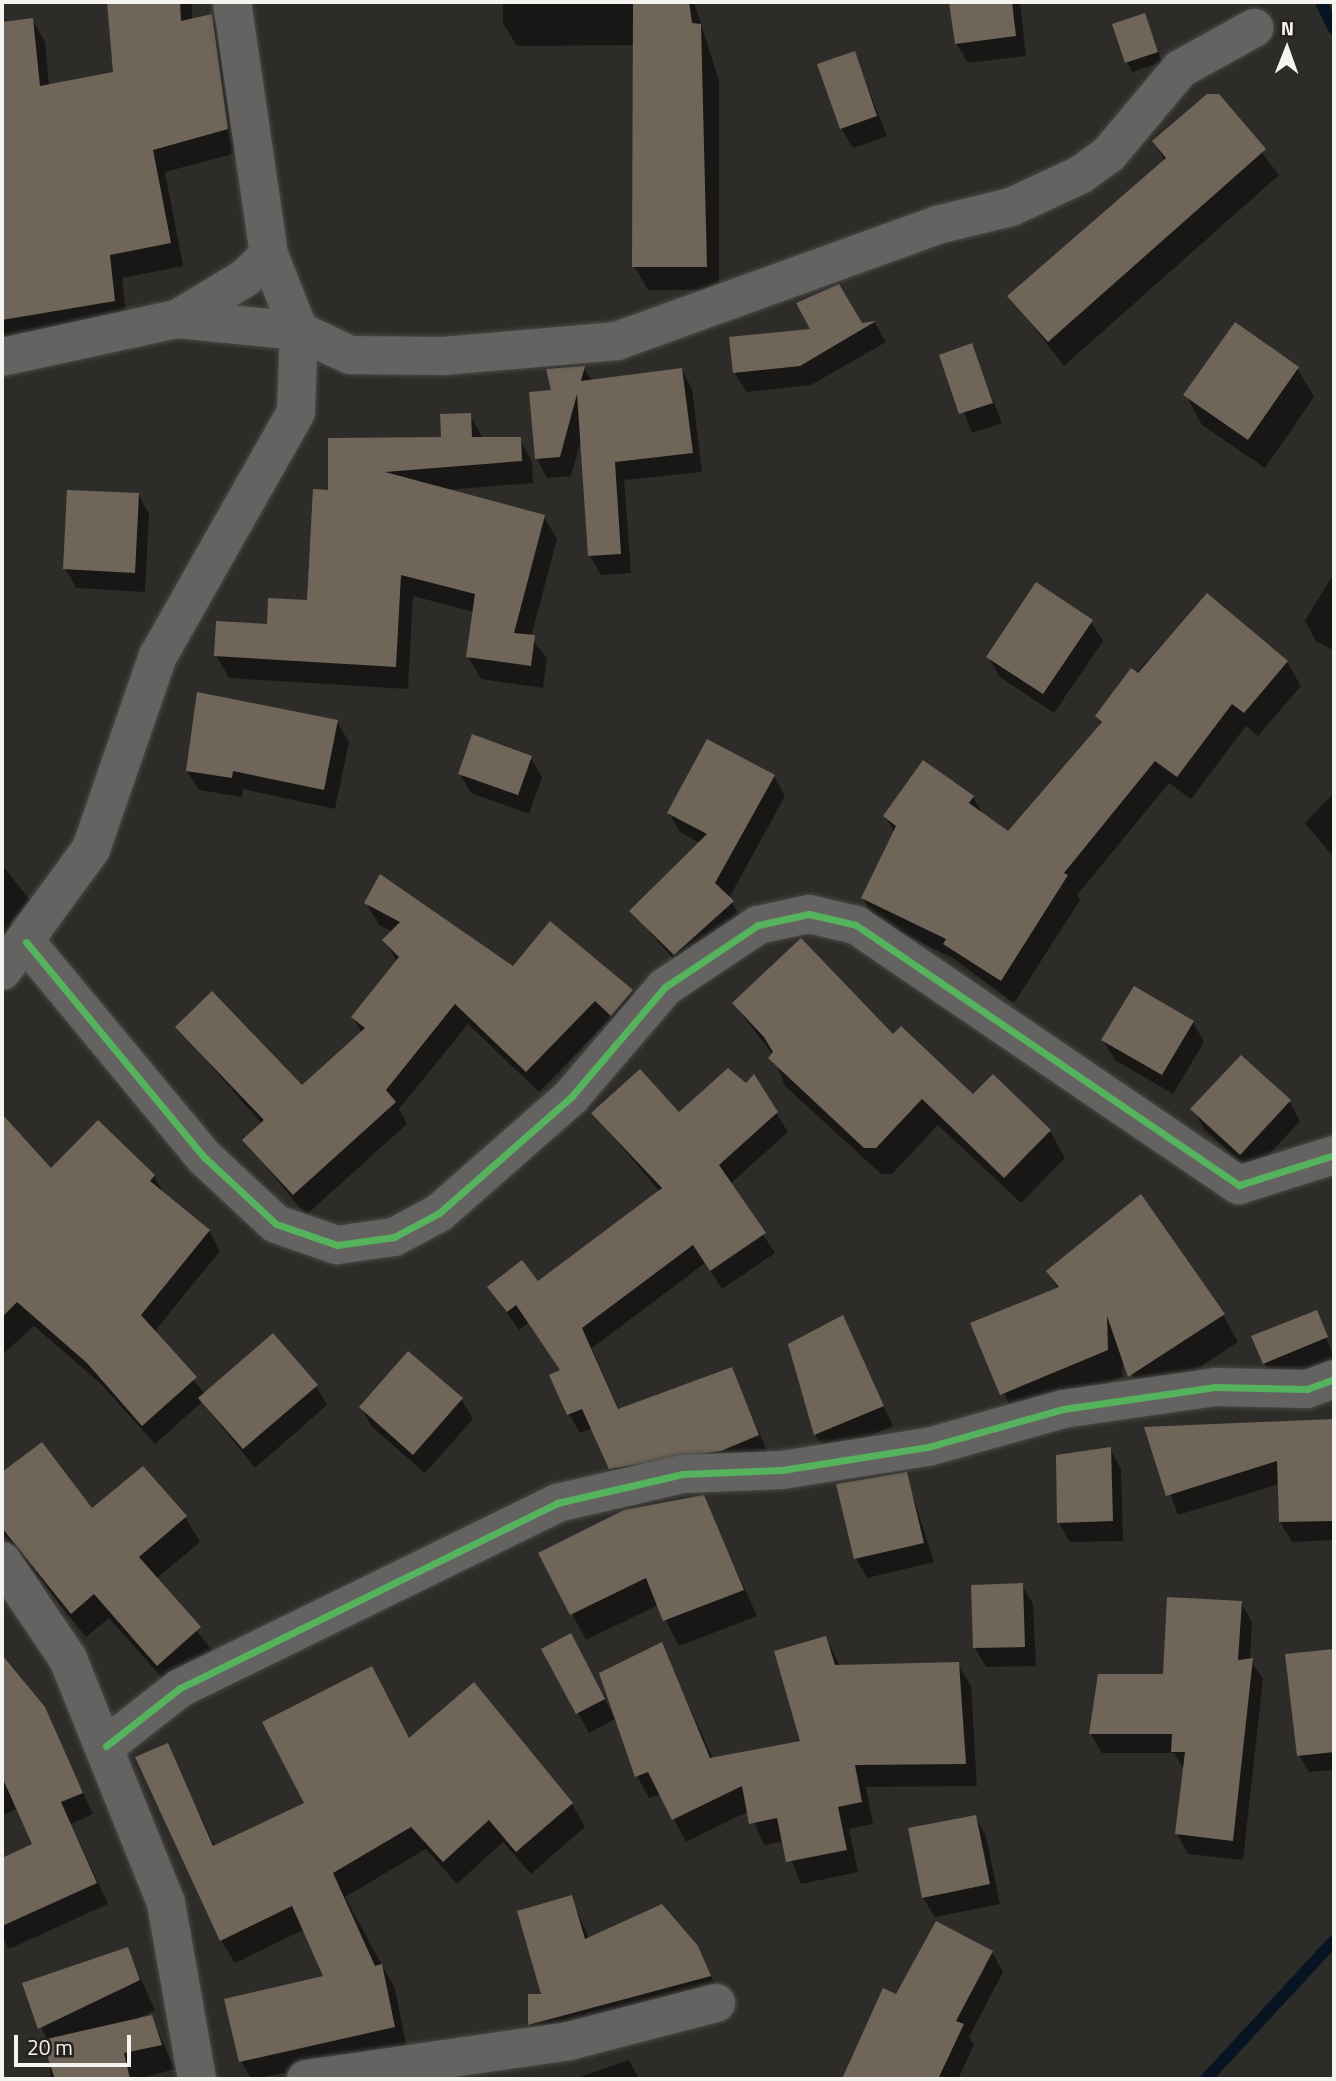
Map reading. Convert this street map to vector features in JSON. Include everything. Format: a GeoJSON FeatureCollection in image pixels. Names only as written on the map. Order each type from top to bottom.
{"type":"FeatureCollection","features":[{"type":"Feature","properties":{"kind":"street"},"geometry":{"type":"LineString","coordinates":[[2,971],[92,849],[158,656],[296,412],[299,331],[269,255],[232,2]]}},
{"type":"Feature","properties":{"kind":"street"},"geometry":{"type":"LineString","coordinates":[[2,358],[177,319],[299,331],[350,355],[443,356],[617,341],[937,225],[1011,207],[1080,174],[1108,154],[1180,69],[1254,28]]}},
{"type":"Feature","properties":{"kind":"street"},"geometry":{"type":"LineString","coordinates":[[177,319],[245,278],[269,255]]}},
{"type":"Feature","properties":{"kind":"street"},"geometry":{"type":"LineString","coordinates":[[26,942],[204,1157],[276,1224],[337,1245],[394,1237],[439,1213],[571,1097],[665,987],[758,925],[809,914],[856,925],[1239,1185],[1334,1154]]}},
{"type":"Feature","properties":{"kind":"street"},"geometry":{"type":"LineString","coordinates":[[106,1746],[180,1688],[504,1534],[557,1503],[683,1474],[782,1470],[928,1447],[1063,1409],[1215,1387],[1307,1389],[1334,1379]]}},
{"type":"Feature","properties":{"kind":"street"},"geometry":{"type":"LineString","coordinates":[[2,1561],[68,1659],[106,1746],[166,1903],[197,2079]]}},
{"type":"Feature","properties":{"kind":"street"},"geometry":{"type":"LineString","coordinates":[[306,2079],[569,2041],[716,2003]]}},
{"type":"Feature","properties":{"kind":"building"},"geometry":{"type":"Polygon","coordinates":[[[107,2],[180,2],[181,21],[212,14],[228,129],[153,150],[171,243],[110,255],[115,301],[2,320],[2,22],[33,18],[40,86],[113,72],[107,2]]]}},
{"type":"Feature","properties":{"kind":"building"},"geometry":{"type":"Polygon","coordinates":[[[633,2],[689,2],[692,23],[701,24],[707,267],[632,267],[633,2]]]}},
{"type":"Feature","properties":{"kind":"building"},"geometry":{"type":"Polygon","coordinates":[[[949,2],[1012,2],[1016,36],[955,44],[949,2]]]}},
{"type":"Feature","properties":{"kind":"building"},"geometry":{"type":"Polygon","coordinates":[[[1145,13],[1158,52],[1125,63],[1112,24],[1145,13]]]}},
{"type":"Feature","properties":{"kind":"building"},"geometry":{"type":"Polygon","coordinates":[[[855,51],[877,116],[840,129],[817,64],[855,51]]]}},
{"type":"Feature","properties":{"kind":"building"},"geometry":{"type":"Polygon","coordinates":[[[1207,94],[1219,94],[1266,149],[1048,342],[1007,296],[1166,158],[1152,141],[1207,94]]]}},
{"type":"Feature","properties":{"kind":"building"},"geometry":{"type":"Polygon","coordinates":[[[839,284],[862,323],[876,321],[800,366],[733,373],[729,337],[810,329],[796,303],[839,284]]]}},
{"type":"Feature","properties":{"kind":"building"},"geometry":{"type":"Polygon","coordinates":[[[1235,322],[1299,367],[1248,440],[1183,395],[1235,322]]]}},
{"type":"Feature","properties":{"kind":"building"},"geometry":{"type":"Polygon","coordinates":[[[972,343],[993,403],[959,414],[939,355],[972,343]]]}},
{"type":"Feature","properties":{"kind":"building"},"geometry":{"type":"Polygon","coordinates":[[[585,366],[581,381],[682,368],[693,453],[615,462],[621,554],[588,556],[577,394],[560,457],[535,459],[529,392],[551,390],[546,369],[585,366]]]}},
{"type":"Feature","properties":{"kind":"building"},"geometry":{"type":"Polygon","coordinates":[[[471,413],[472,437],[521,437],[522,461],[385,472],[545,515],[514,633],[535,635],[531,666],[466,657],[475,594],[401,575],[396,667],[214,656],[216,621],[267,624],[268,598],[307,600],[313,489],[328,490],[328,438],[441,437],[440,414],[471,413]]]}},
{"type":"Feature","properties":{"kind":"building"},"geometry":{"type":"Polygon","coordinates":[[[67,490],[139,493],[135,573],[63,569],[67,490]]]}},
{"type":"Feature","properties":{"kind":"building"},"geometry":{"type":"Polygon","coordinates":[[[1036,582],[1093,620],[1043,694],[986,657],[1036,582]]]}},
{"type":"Feature","properties":{"kind":"building"},"geometry":{"type":"Polygon","coordinates":[[[1207,593],[1288,661],[1244,713],[1232,704],[1177,777],[1155,761],[1064,873],[1068,875],[1001,981],[943,944],[946,939],[861,898],[896,826],[883,816],[923,760],[974,796],[969,803],[1008,831],[1102,722],[1095,716],[1131,668],[1138,673],[1207,593]]]}},
{"type":"Feature","properties":{"kind":"building"},"geometry":{"type":"Polygon","coordinates":[[[197,692],[338,720],[324,790],[233,771],[232,778],[186,771],[197,692]]]}},
{"type":"Feature","properties":{"kind":"building"},"geometry":{"type":"Polygon","coordinates":[[[472,734],[532,756],[518,795],[458,774],[472,734]]]}},
{"type":"Feature","properties":{"kind":"building"},"geometry":{"type":"Polygon","coordinates":[[[707,739],[775,775],[715,883],[734,901],[674,955],[629,911],[707,834],[667,813],[707,739]]]}},
{"type":"Feature","properties":{"kind":"building"},"geometry":{"type":"Polygon","coordinates":[[[380,874],[513,966],[550,921],[633,990],[611,1016],[595,1001],[526,1072],[455,1004],[386,1090],[396,1102],[293,1195],[242,1140],[264,1120],[175,1027],[212,991],[302,1085],[365,1028],[351,1017],[399,957],[382,940],[400,922],[364,903],[380,874]]]}},
{"type":"Feature","properties":{"kind":"building"},"geometry":{"type":"Polygon","coordinates":[[[801,938],[893,1034],[901,1026],[973,1094],[993,1074],[1051,1130],[1004,1178],[922,1099],[876,1148],[864,1148],[768,1058],[773,1052],[764,1037],[732,1003],[801,938]]]}},
{"type":"Feature","properties":{"kind":"building"},"geometry":{"type":"Polygon","coordinates":[[[1134,986],[1194,1021],[1162,1075],[1101,1040],[1134,986]]]}},
{"type":"Feature","properties":{"kind":"building"},"geometry":{"type":"Polygon","coordinates":[[[1241,1055],[1291,1100],[1240,1155],[1190,1109],[1241,1055]]]}},
{"type":"Feature","properties":{"kind":"building"},"geometry":{"type":"Polygon","coordinates":[[[728,1068],[746,1083],[754,1074],[778,1112],[719,1165],[766,1233],[710,1271],[693,1245],[582,1328],[618,1409],[732,1367],[759,1435],[721,1451],[609,1469],[582,1409],[567,1415],[549,1375],[560,1370],[516,1305],[507,1312],[487,1287],[522,1260],[538,1281],[662,1188],[591,1113],[640,1069],[679,1112],[728,1068]]]}},
{"type":"Feature","properties":{"kind":"building"},"geometry":{"type":"Polygon","coordinates":[[[2,1114],[51,1168],[98,1120],[155,1175],[150,1181],[210,1230],[141,1315],[197,1377],[142,1426],[87,1363],[17,1302],[2,1317],[2,1114]]]}},
{"type":"Feature","properties":{"kind":"building"},"geometry":{"type":"Polygon","coordinates":[[[1141,1194],[1225,1314],[1128,1377],[1107,1316],[1108,1350],[1000,1395],[970,1323],[1059,1287],[1046,1271],[1141,1194]]]}},
{"type":"Feature","properties":{"kind":"building"},"geometry":{"type":"Polygon","coordinates":[[[1317,1310],[1328,1337],[1263,1364],[1251,1336],[1317,1310]]]}},
{"type":"Feature","properties":{"kind":"building"},"geometry":{"type":"Polygon","coordinates":[[[843,1315],[884,1406],[814,1435],[788,1344],[843,1315]]]}},
{"type":"Feature","properties":{"kind":"building"},"geometry":{"type":"Polygon","coordinates":[[[273,1333],[318,1385],[243,1449],[198,1398],[273,1333]]]}},
{"type":"Feature","properties":{"kind":"building"},"geometry":{"type":"Polygon","coordinates":[[[408,1351],[463,1398],[413,1455],[359,1407],[408,1351]]]}},
{"type":"Feature","properties":{"kind":"building"},"geometry":{"type":"Polygon","coordinates":[[[1334,1419],[1334,1521],[1279,1522],[1277,1461],[1166,1496],[1144,1427],[1334,1419]]]}},
{"type":"Feature","properties":{"kind":"building"},"geometry":{"type":"Polygon","coordinates":[[[42,1442],[92,1508],[143,1466],[187,1516],[139,1557],[201,1627],[157,1666],[94,1594],[71,1614],[2,1528],[2,1472],[42,1442]]]}},
{"type":"Feature","properties":{"kind":"building"},"geometry":{"type":"Polygon","coordinates":[[[1111,1447],[1113,1521],[1057,1523],[1056,1455],[1111,1447]]]}},
{"type":"Feature","properties":{"kind":"building"},"geometry":{"type":"Polygon","coordinates":[[[907,1472],[924,1543],[854,1559],[836,1484],[907,1472]]]}},
{"type":"Feature","properties":{"kind":"building"},"geometry":{"type":"Polygon","coordinates":[[[704,1495],[744,1590],[663,1621],[646,1578],[570,1615],[538,1553],[624,1510],[704,1495]]]}},
{"type":"Feature","properties":{"kind":"building"},"geometry":{"type":"Polygon","coordinates":[[[1023,1583],[1025,1647],[973,1648],[971,1585],[1023,1583]]]}},
{"type":"Feature","properties":{"kind":"building"},"geometry":{"type":"Polygon","coordinates":[[[1167,1597],[1242,1601],[1238,1660],[1253,1658],[1233,1841],[1175,1834],[1185,1752],[1171,1752],[1172,1734],[1089,1734],[1098,1674],[1163,1674],[1167,1597]]]}},
{"type":"Feature","properties":{"kind":"building"},"geometry":{"type":"Polygon","coordinates":[[[571,1633],[605,1699],[576,1714],[541,1649],[571,1633]]]}},
{"type":"Feature","properties":{"kind":"building"},"geometry":{"type":"Polygon","coordinates":[[[826,1636],[835,1665],[959,1662],[966,1764],[855,1765],[862,1802],[838,1807],[847,1850],[786,1862],[777,1818],[749,1824],[742,1786],[672,1820],[648,1772],[635,1777],[599,1673],[662,1642],[710,1758],[800,1741],[774,1651],[826,1636]]]}},
{"type":"Feature","properties":{"kind":"building"},"geometry":{"type":"Polygon","coordinates":[[[1334,1649],[1334,1752],[1297,1756],[1285,1654],[1334,1649]]]}},
{"type":"Feature","properties":{"kind":"building"},"geometry":{"type":"Polygon","coordinates":[[[2,1655],[45,1707],[83,1793],[61,1802],[97,1883],[2,1926],[2,1858],[32,1844],[2,1777],[2,1655]]]}},
{"type":"Feature","properties":{"kind":"building"},"geometry":{"type":"Polygon","coordinates":[[[372,1666],[409,1738],[474,1682],[573,1803],[516,1852],[489,1820],[443,1862],[411,1827],[333,1873],[375,1966],[382,1964],[395,2027],[239,2062],[224,1999],[323,1976],[292,1906],[220,1941],[135,1757],[168,1743],[213,1846],[304,1803],[262,1722],[372,1666]]]}},
{"type":"Feature","properties":{"kind":"building"},"geometry":{"type":"Polygon","coordinates":[[[976,1815],[990,1884],[922,1898],[908,1828],[976,1815]]]}},
{"type":"Feature","properties":{"kind":"building"},"geometry":{"type":"Polygon","coordinates":[[[572,1895],[585,1939],[662,1904],[698,1946],[711,1976],[528,2025],[528,1994],[541,1994],[517,1911],[572,1895]]]}},
{"type":"Feature","properties":{"kind":"building"},"geometry":{"type":"Polygon","coordinates":[[[936,1921],[993,1951],[956,2021],[964,2024],[938,2079],[842,2079],[883,1988],[896,1994],[936,1921]]]}},
{"type":"Feature","properties":{"kind":"building"},"geometry":{"type":"Polygon","coordinates":[[[128,1947],[140,1980],[38,2029],[22,1983],[128,1947]]]}},
{"type":"Feature","properties":{"kind":"building"},"geometry":{"type":"Polygon","coordinates":[[[152,2015],[162,2045],[124,2053],[130,2079],[55,2079],[42,2040],[152,2015]]]}},
{"type":"Feature","properties":{"kind":"waterway"},"geometry":{"type":"LineString","coordinates":[[1321,2],[1334,29]]}},
{"type":"Feature","properties":{"kind":"waterway"},"geometry":{"type":"LineString","coordinates":[[1206,2079],[1334,1941]]}},
{"type":"Feature","properties":{"kind":"cycle path"},"geometry":{"type":"LineString","coordinates":[[26,942],[204,1157],[276,1224],[337,1245],[394,1237],[439,1213],[571,1097],[665,987],[758,925],[809,914],[856,925],[1239,1185],[1334,1155]]}},
{"type":"Feature","properties":{"kind":"cycle path"},"geometry":{"type":"LineString","coordinates":[[106,1746],[180,1688],[557,1503],[683,1474],[782,1470],[928,1447],[1063,1409],[1215,1387],[1307,1389],[1334,1379]]}}]}
